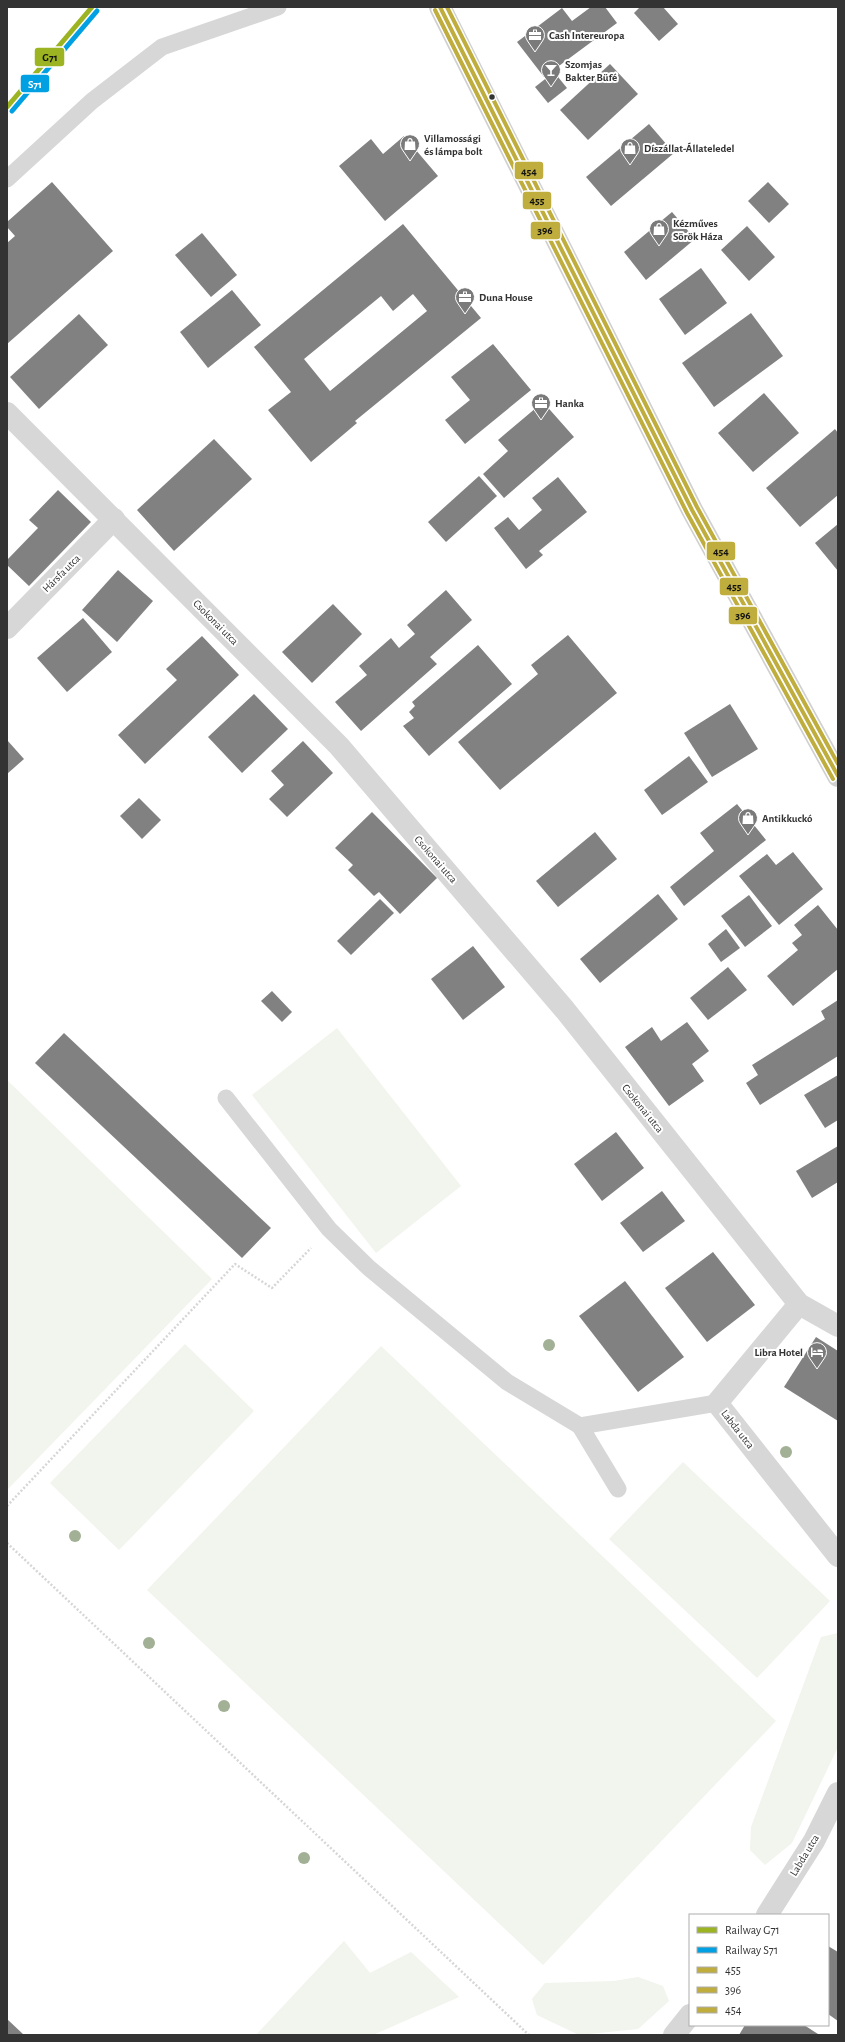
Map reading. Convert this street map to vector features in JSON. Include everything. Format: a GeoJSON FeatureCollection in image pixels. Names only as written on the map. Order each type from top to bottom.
{"type":"FeatureCollection","features":[{"type":"Feature","properties":{"kind":"main road"},"geometry":{"type":"LineString","coordinates":[[440,7],[692,510],[838,776]]}},
{"type":"Feature","properties":{"kind":"street","name":"Csokonai utca"},"geometry":{"type":"LineString","coordinates":[[7,413],[339,746],[565,1010],[799,1304],[838,1326]]}},
{"type":"Feature","properties":{"kind":"street","name":"Hársfa utca"},"geometry":{"type":"LineString","coordinates":[[7,628],[114,519]]}},
{"type":"Feature","properties":{"kind":"street","name":"Labda utca"},"geometry":{"type":"LineString","coordinates":[[799,1304],[717,1403],[838,1556]]}},
{"type":"Feature","properties":{"kind":"street","name":"Labda utca"},"geometry":{"type":"LineString","coordinates":[[768,1914],[814,1841],[838,1793]]}},
{"type":"Feature","properties":{"kind":"street"},"geometry":{"type":"LineString","coordinates":[[674,2035],[689,2015]]}},
{"type":"Feature","properties":{"kind":"lane"},"geometry":{"type":"LineString","coordinates":[[7,179],[92,101],[162,47],[278,7]]}},
{"type":"Feature","properties":{"kind":"lane"},"geometry":{"type":"LineString","coordinates":[[226,1098],[329,1229],[369,1268],[507,1382],[580,1426],[618,1489]]}},
{"type":"Feature","properties":{"kind":"lane"},"geometry":{"type":"LineString","coordinates":[[580,1426],[717,1403]]}},
{"type":"Feature","properties":{"kind":"path"},"geometry":{"type":"LineString","coordinates":[[7,1506],[236,1264],[272,1288],[329,1229]]}},
{"type":"Feature","properties":{"kind":"path"},"geometry":{"type":"LineString","coordinates":[[7,1542],[528,2035]]}},
{"type":"Feature","properties":{"kind":"shaded area"},"geometry":{"type":"Polygon","coordinates":[[[337,1028],[461,1186],[376,1253],[252,1095],[337,1028]]]}},
{"type":"Feature","properties":{"kind":"shaded area"},"geometry":{"type":"Polygon","coordinates":[[[7,1080],[212,1279],[7,1490],[7,1080]]]}},
{"type":"Feature","properties":{"kind":"shaded area"},"geometry":{"type":"Polygon","coordinates":[[[185,1344],[254,1411],[119,1550],[50,1483],[185,1344]]]}},
{"type":"Feature","properties":{"kind":"shaded area"},"geometry":{"type":"Polygon","coordinates":[[[381,1346],[776,1721],[543,1965],[147,1590],[381,1346]]]}},
{"type":"Feature","properties":{"kind":"shaded area"},"geometry":{"type":"Polygon","coordinates":[[[683,1462],[830,1601],[757,1678],[609,1539],[683,1462]]]}},
{"type":"Feature","properties":{"kind":"shaded area"},"geometry":{"type":"Polygon","coordinates":[[[838,1633],[838,1747],[792,1843],[765,1865],[750,1850],[751,1827],[821,1637],[838,1633]]]}},
{"type":"Feature","properties":{"kind":"shaded area"},"geometry":{"type":"Polygon","coordinates":[[[344,1941],[370,1973],[411,1952],[459,1997],[373,2035],[256,2035],[344,1941]]]}},
{"type":"Feature","properties":{"kind":"shaded area"},"geometry":{"type":"Polygon","coordinates":[[[638,1977],[663,1986],[669,2001],[638,2029],[579,2035],[537,2015],[532,1999],[545,1983],[614,1981],[638,1977]]]}},
{"type":"Feature","properties":{"kind":"building"},"geometry":{"type":"Polygon","coordinates":[[[591,7],[605,7],[617,23],[544,77],[517,42],[562,8],[572,21],[591,7]]]}},
{"type":"Feature","properties":{"kind":"building"},"geometry":{"type":"Polygon","coordinates":[[[640,7],[663,7],[678,24],[659,41],[634,13],[640,7]]]}},
{"type":"Feature","properties":{"kind":"building"},"geometry":{"type":"Polygon","coordinates":[[[610,64],[638,94],[588,140],[560,110],[610,64]]]}},
{"type":"Feature","properties":{"kind":"building","name":"Szomjas Bakter Büfé"},"geometry":{"type":"Polygon","coordinates":[[[554,72],[567,88],[548,103],[535,87],[554,72]]]}},
{"type":"Feature","properties":{"kind":"building","name":"Díszállat-Állateledel"},"geometry":{"type":"Polygon","coordinates":[[[649,124],[674,153],[611,206],[586,177],[649,124]]]}},
{"type":"Feature","properties":{"kind":"building"},"geometry":{"type":"Polygon","coordinates":[[[404,136],[438,176],[385,221],[339,166],[371,139],[383,154],[404,136]]]}},
{"type":"Feature","properties":{"kind":"building"},"geometry":{"type":"Polygon","coordinates":[[[52,182],[113,251],[7,344],[7,243],[15,236],[7,227],[7,222],[52,182]]]}},
{"type":"Feature","properties":{"kind":"building"},"geometry":{"type":"Polygon","coordinates":[[[768,182],[789,204],[769,223],[748,201],[768,182]]]}},
{"type":"Feature","properties":{"kind":"building","name":"Kézműves Sörök Háza"},"geometry":{"type":"Polygon","coordinates":[[[672,212],[695,239],[646,280],[624,252],[672,212]]]}},
{"type":"Feature","properties":{"kind":"building"},"geometry":{"type":"Polygon","coordinates":[[[403,224],[481,318],[355,421],[357,423],[311,462],[268,410],[291,392],[254,347],[403,224]],[[413,294],[393,311],[381,296],[304,359],[330,391],[427,311],[413,294]]]}},
{"type":"Feature","properties":{"kind":"building"},"geometry":{"type":"Polygon","coordinates":[[[747,226],[775,257],[749,281],[721,250],[747,226]]]}},
{"type":"Feature","properties":{"kind":"building"},"geometry":{"type":"Polygon","coordinates":[[[202,233],[237,275],[211,297],[175,255],[202,233]]]}},
{"type":"Feature","properties":{"kind":"building"},"geometry":{"type":"Polygon","coordinates":[[[701,268],[727,303],[685,335],[659,299],[701,268]]]}},
{"type":"Feature","properties":{"kind":"building"},"geometry":{"type":"Polygon","coordinates":[[[232,290],[261,325],[208,368],[180,332],[232,290]]]}},
{"type":"Feature","properties":{"kind":"building"},"geometry":{"type":"Polygon","coordinates":[[[751,313],[783,356],[714,407],[682,363],[751,313]]]}},
{"type":"Feature","properties":{"kind":"building"},"geometry":{"type":"Polygon","coordinates":[[[79,314],[108,345],[39,409],[10,377],[79,314]]]}},
{"type":"Feature","properties":{"kind":"building"},"geometry":{"type":"Polygon","coordinates":[[[493,344],[531,390],[465,444],[445,420],[470,400],[451,377],[493,344]]]}},
{"type":"Feature","properties":{"kind":"building"},"geometry":{"type":"Polygon","coordinates":[[[764,393],[799,433],[753,472],[718,433],[764,393]]]}},
{"type":"Feature","properties":{"kind":"building"},"geometry":{"type":"Polygon","coordinates":[[[543,402],[574,437],[504,498],[483,474],[508,451],[498,440],[543,402]]]}},
{"type":"Feature","properties":{"kind":"building"},"geometry":{"type":"Polygon","coordinates":[[[835,429],[838,433],[838,495],[800,527],[766,488],[835,429]]]}},
{"type":"Feature","properties":{"kind":"building"},"geometry":{"type":"Polygon","coordinates":[[[214,439],[252,479],[174,551],[137,510],[214,439]]]}},
{"type":"Feature","properties":{"kind":"building"},"geometry":{"type":"Polygon","coordinates":[[[479,476],[497,496],[446,542],[428,522],[479,476]]]}},
{"type":"Feature","properties":{"kind":"building"},"geometry":{"type":"Polygon","coordinates":[[[558,477],[587,512],[539,551],[543,555],[526,569],[494,528],[508,517],[519,530],[542,510],[532,498],[558,477]]]}},
{"type":"Feature","properties":{"kind":"building"},"geometry":{"type":"Polygon","coordinates":[[[58,490],[91,522],[29,586],[7,565],[7,560],[38,528],[29,520],[58,490]]]}},
{"type":"Feature","properties":{"kind":"building"},"geometry":{"type":"Polygon","coordinates":[[[838,524],[838,571],[815,543],[838,524]]]}},
{"type":"Feature","properties":{"kind":"building"},"geometry":{"type":"Polygon","coordinates":[[[118,570],[153,601],[117,642],[82,610],[118,570]]]}},
{"type":"Feature","properties":{"kind":"building"},"geometry":{"type":"Polygon","coordinates":[[[446,590],[472,620],[430,657],[437,664],[361,731],[335,702],[367,675],[359,666],[391,638],[399,648],[415,634],[407,625],[446,590]]]}},
{"type":"Feature","properties":{"kind":"building"},"geometry":{"type":"Polygon","coordinates":[[[333,604],[362,634],[312,683],[282,652],[333,604]]]}},
{"type":"Feature","properties":{"kind":"building"},"geometry":{"type":"Polygon","coordinates":[[[83,618],[112,652],[67,692],[37,658],[83,618]]]}},
{"type":"Feature","properties":{"kind":"building"},"geometry":{"type":"Polygon","coordinates":[[[568,635],[617,693],[500,790],[458,742],[538,674],[531,665],[568,635]]]}},
{"type":"Feature","properties":{"kind":"building"},"geometry":{"type":"Polygon","coordinates":[[[202,636],[239,675],[145,764],[118,735],[177,680],[166,669],[202,636]]]}},
{"type":"Feature","properties":{"kind":"building"},"geometry":{"type":"Polygon","coordinates":[[[478,645],[512,684],[429,756],[403,726],[414,718],[409,712],[415,706],[412,702],[478,645]]]}},
{"type":"Feature","properties":{"kind":"building"},"geometry":{"type":"Polygon","coordinates":[[[254,694],[288,729],[242,773],[208,737],[254,694]]]}},
{"type":"Feature","properties":{"kind":"building"},"geometry":{"type":"Polygon","coordinates":[[[730,704],[758,749],[712,777],[684,733],[730,704]]]}},
{"type":"Feature","properties":{"kind":"building"},"geometry":{"type":"Polygon","coordinates":[[[7,740],[24,759],[7,774],[7,740]]]}},
{"type":"Feature","properties":{"kind":"building"},"geometry":{"type":"Polygon","coordinates":[[[303,741],[333,773],[287,817],[269,799],[284,785],[271,771],[303,741]]]}},
{"type":"Feature","properties":{"kind":"building"},"geometry":{"type":"Polygon","coordinates":[[[689,756],[708,782],[662,815],[644,790],[689,756]]]}},
{"type":"Feature","properties":{"kind":"building"},"geometry":{"type":"Polygon","coordinates":[[[139,798],[161,820],[142,839],[120,816],[139,798]]]}},
{"type":"Feature","properties":{"kind":"building"},"geometry":{"type":"Polygon","coordinates":[[[737,804],[766,840],[684,906],[670,887],[714,851],[700,833],[737,804]]]}},
{"type":"Feature","properties":{"kind":"building"},"geometry":{"type":"Polygon","coordinates":[[[372,812],[437,878],[400,914],[379,892],[374,896],[348,870],[353,865],[335,848],[372,812]]]}},
{"type":"Feature","properties":{"kind":"building"},"geometry":{"type":"Polygon","coordinates":[[[595,832],[617,859],[558,907],[536,881],[595,832]]]}},
{"type":"Feature","properties":{"kind":"building"},"geometry":{"type":"Polygon","coordinates":[[[793,852],[823,889],[779,925],[739,876],[767,854],[776,865],[793,852]]]}},
{"type":"Feature","properties":{"kind":"building"},"geometry":{"type":"Polygon","coordinates":[[[658,894],[678,919],[600,983],[580,959],[658,894]]]}},
{"type":"Feature","properties":{"kind":"building"},"geometry":{"type":"Polygon","coordinates":[[[749,895],[772,926],[745,947],[721,916],[749,895]]]}},
{"type":"Feature","properties":{"kind":"building"},"geometry":{"type":"Polygon","coordinates":[[[380,899],[394,913],[351,955],[337,941],[380,899]]]}},
{"type":"Feature","properties":{"kind":"building"},"geometry":{"type":"Polygon","coordinates":[[[818,905],[838,930],[838,969],[793,1006],[767,976],[798,950],[792,943],[802,935],[794,925],[818,905]]]}},
{"type":"Feature","properties":{"kind":"building"},"geometry":{"type":"Polygon","coordinates":[[[726,929],[740,948],[721,962],[708,944],[726,929]]]}},
{"type":"Feature","properties":{"kind":"building"},"geometry":{"type":"Polygon","coordinates":[[[473,946],[505,987],[463,1020],[431,979],[473,946]]]}},
{"type":"Feature","properties":{"kind":"building"},"geometry":{"type":"Polygon","coordinates":[[[728,967],[747,990],[708,1020],[690,998],[728,967]]]}},
{"type":"Feature","properties":{"kind":"building"},"geometry":{"type":"Polygon","coordinates":[[[272,991],[292,1012],[282,1022],[261,1001],[272,991]]]}},
{"type":"Feature","properties":{"kind":"building"},"geometry":{"type":"Polygon","coordinates":[[[838,1000],[838,1056],[760,1105],[746,1083],[758,1075],[752,1065],[825,1019],[821,1011],[838,1000]]]}},
{"type":"Feature","properties":{"kind":"building"},"geometry":{"type":"Polygon","coordinates":[[[687,1022],[709,1051],[692,1064],[704,1081],[669,1106],[625,1047],[652,1027],[661,1041],[687,1022]]]}},
{"type":"Feature","properties":{"kind":"building"},"geometry":{"type":"Polygon","coordinates":[[[64,1033],[271,1228],[242,1258],[35,1063],[64,1033]]]}},
{"type":"Feature","properties":{"kind":"building"},"geometry":{"type":"Polygon","coordinates":[[[838,1075],[838,1120],[825,1128],[804,1095],[838,1075]]]}},
{"type":"Feature","properties":{"kind":"building"},"geometry":{"type":"Polygon","coordinates":[[[616,1132],[644,1168],[602,1201],[574,1164],[616,1132]]]}},
{"type":"Feature","properties":{"kind":"building"},"geometry":{"type":"Polygon","coordinates":[[[838,1146],[838,1182],[812,1198],[796,1171],[838,1146]]]}},
{"type":"Feature","properties":{"kind":"building"},"geometry":{"type":"Polygon","coordinates":[[[662,1191],[685,1221],[643,1252],[620,1223],[662,1191]]]}},
{"type":"Feature","properties":{"kind":"building"},"geometry":{"type":"Polygon","coordinates":[[[713,1252],[755,1305],[707,1342],[665,1288],[713,1252]]]}},
{"type":"Feature","properties":{"kind":"building"},"geometry":{"type":"Polygon","coordinates":[[[625,1281],[684,1357],[638,1392],[579,1316],[625,1281]]]}},
{"type":"Feature","properties":{"kind":"building","name":"Libra Hotel"},"geometry":{"type":"Polygon","coordinates":[[[816,1337],[838,1351],[838,1421],[784,1387],[816,1337]]]}},
{"type":"Feature","properties":{"kind":"building"},"geometry":{"type":"Polygon","coordinates":[[[829,1947],[838,1952],[838,2021],[829,2015],[829,1947]]]}},
{"type":"Feature","properties":{"kind":"building"},"geometry":{"type":"Polygon","coordinates":[[[7,2019],[24,2035],[7,2035],[7,2019]]]}},
{"type":"Feature","properties":{"kind":"building"},"geometry":{"type":"Polygon","coordinates":[[[744,2026],[806,2026],[818,2034],[739,2035],[744,2026]]]}},
{"type":"Feature","properties":{"kind":"rail line","name":"G71"},"geometry":{"type":"LineString","coordinates":[[7,107],[92,7]]}},
{"type":"Feature","properties":{"kind":"rail line","name":"S71"},"geometry":{"type":"LineString","coordinates":[[12,111],[97,11]]}},
{"type":"Feature","properties":{"kind":"transit line","name":"455"},"geometry":{"type":"LineString","coordinates":[[440,7],[692,510],[838,776]]}},
{"type":"Feature","properties":{"kind":"transit line","name":"454"},"geometry":{"type":"LineString","coordinates":[[447,7],[697,507],[838,764]]}},
{"type":"Feature","properties":{"kind":"transit line","name":"396"},"geometry":{"type":"LineString","coordinates":[[435,10],[687,513],[833,779]]}},
{"type":"Feature","properties":{"kind":"place","name":"Cash Intereuropa"},"geometry":{"type":"Point","coordinates":[535,52]}},
{"type":"Feature","properties":{"kind":"place","name":"Szomjas Bakter Büfé"},"geometry":{"type":"Point","coordinates":[551,87]}},
{"type":"Feature","properties":{"kind":"place","name":"Villamossági és lámpa bolt"},"geometry":{"type":"Point","coordinates":[410,161]}},
{"type":"Feature","properties":{"kind":"place","name":"Díszállat-Állateledel"},"geometry":{"type":"Point","coordinates":[630,165]}},
{"type":"Feature","properties":{"kind":"place","name":"Kézműves Sörök Háza"},"geometry":{"type":"Point","coordinates":[659,246]}},
{"type":"Feature","properties":{"kind":"place","name":"Duna House"},"geometry":{"type":"Point","coordinates":[465,314]}},
{"type":"Feature","properties":{"kind":"place","name":"Hanka"},"geometry":{"type":"Point","coordinates":[541,420]}},
{"type":"Feature","properties":{"kind":"place","name":"Antikkuckó"},"geometry":{"type":"Point","coordinates":[748,835]}},
{"type":"Feature","properties":{"kind":"place","name":"Libra Hotel"},"geometry":{"type":"Point","coordinates":[817,1369]}}]}
